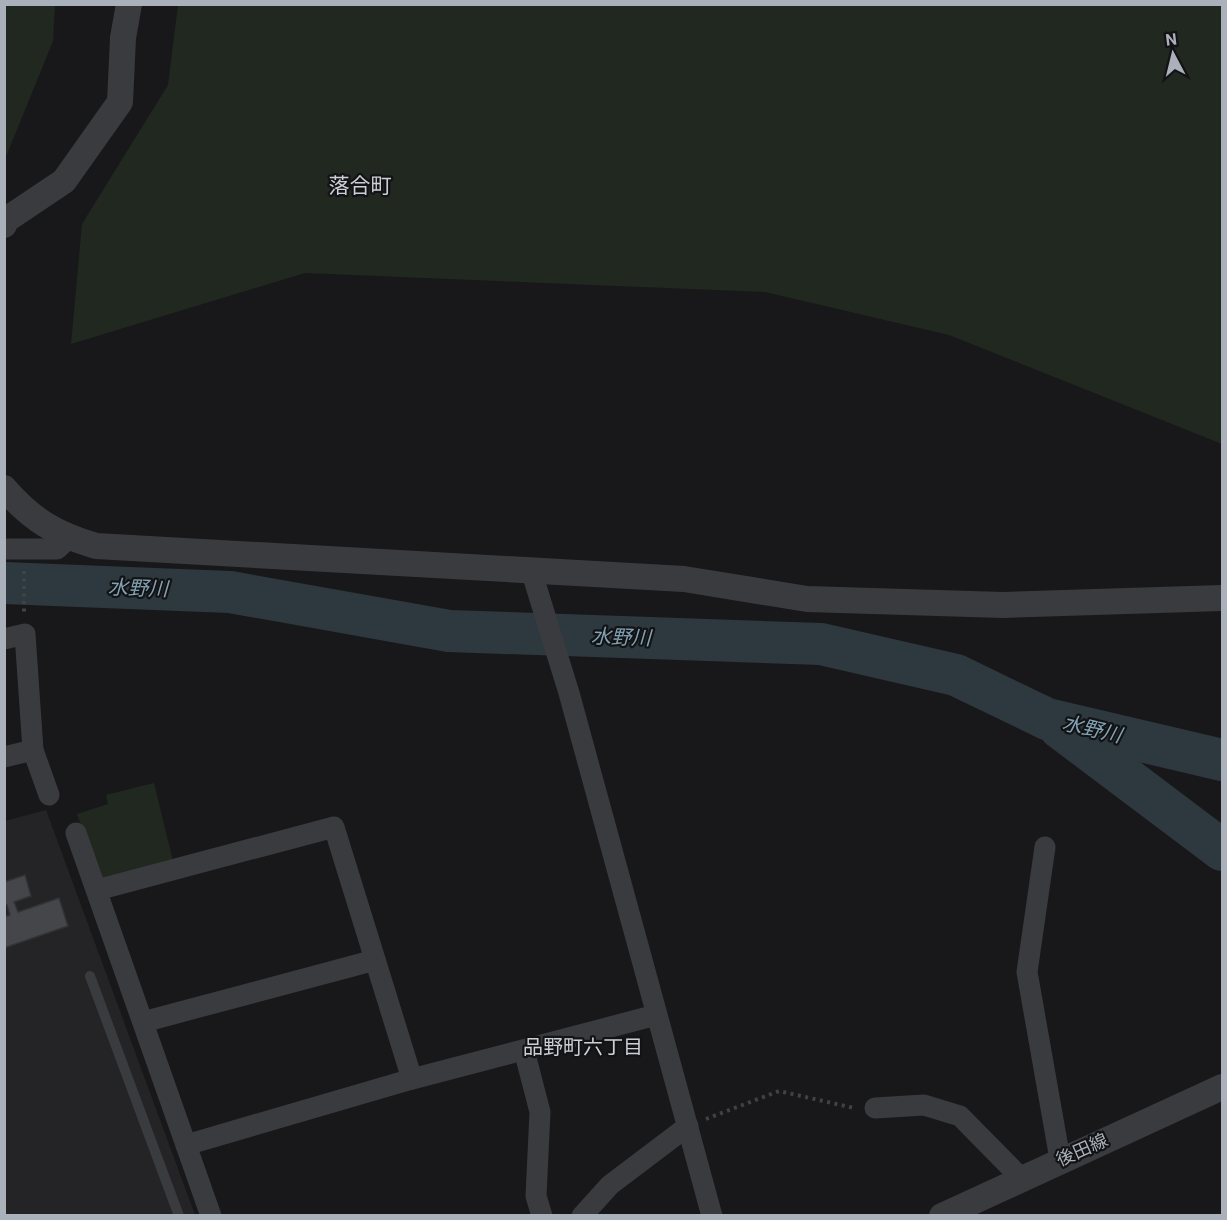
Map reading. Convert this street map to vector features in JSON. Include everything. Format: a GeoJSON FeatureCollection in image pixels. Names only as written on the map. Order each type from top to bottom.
{"type":"FeatureCollection","features":[{"type":"Feature","properties":{"kind":"street"},"geometry":{"type":"LineString","coordinates":[[4,225],[6,220],[64,181],[120,102],[123,38],[129,4]]}},
{"type":"Feature","properties":{"kind":"street"},"geometry":{"type":"LineString","coordinates":[[4,488],[25,512],[69,538],[96,546],[684,579],[807,599],[1003,605],[1222,598]]}},
{"type":"Feature","properties":{"kind":"street"},"geometry":{"type":"LineString","coordinates":[[14,549],[57,549],[69,538]]}},
{"type":"Feature","properties":{"kind":"street"},"geometry":{"type":"LineString","coordinates":[[531,570],[569,693],[712,1215]]}},
{"type":"Feature","properties":{"kind":"street"},"geometry":{"type":"LineString","coordinates":[[14,637],[33,750],[49,795]]}},
{"type":"Feature","properties":{"kind":"street"},"geometry":{"type":"LineString","coordinates":[[4,757],[33,750]]}},
{"type":"Feature","properties":{"kind":"street"},"geometry":{"type":"LineString","coordinates":[[97,890],[334,827],[412,1079]]}},
{"type":"Feature","properties":{"kind":"street"},"geometry":{"type":"LineString","coordinates":[[76,833],[211,1215]]}},
{"type":"Feature","properties":{"kind":"street"},"geometry":{"type":"LineString","coordinates":[[1045,846],[1027,972],[1060,1159]]}},
{"type":"Feature","properties":{"kind":"street"},"geometry":{"type":"LineString","coordinates":[[143,1022],[375,960]]}},
{"type":"Feature","properties":{"kind":"street"},"geometry":{"type":"LineString","coordinates":[[186,1145],[412,1079],[656,1015]]}},
{"type":"Feature","properties":{"kind":"street"},"geometry":{"type":"LineString","coordinates":[[524,1050],[540,1112],[536,1196],[542,1215]]}},
{"type":"Feature","properties":{"kind":"street","name":"後田線"},"geometry":{"type":"LineString","coordinates":[[942,1215],[1060,1159],[1222,1087]]}},
{"type":"Feature","properties":{"kind":"street"},"geometry":{"type":"LineString","coordinates":[[875,1108],[924,1105],[960,1116],[1021,1178]]}},
{"type":"Feature","properties":{"kind":"street"},"geometry":{"type":"LineString","coordinates":[[582,1215],[610,1185],[688,1126]]}},
{"type":"Feature","properties":{"kind":"lane"},"geometry":{"type":"LineString","coordinates":[[90,976],[179,1215]]}},
{"type":"Feature","properties":{"kind":"path"},"geometry":{"type":"LineString","coordinates":[[14,549],[14,637]]}},
{"type":"Feature","properties":{"kind":"path"},"geometry":{"type":"LineString","coordinates":[[688,1126],[779,1091],[848,1108],[875,1108]]}},
{"type":"Feature","properties":{"kind":"shaded area"},"geometry":{"type":"Polygon","coordinates":[[[5,4],[55,5],[53,41],[5,159],[5,4]]]}},
{"type":"Feature","properties":{"kind":"shaded area"},"geometry":{"type":"Polygon","coordinates":[[[178,5],[1222,5],[1222,444],[949,335],[765,292],[305,273],[71,344],[82,224],[168,85],[178,5]]]}},
{"type":"Feature","properties":{"kind":"shaded area"},"geometry":{"type":"Polygon","coordinates":[[[154,783],[173,861],[100,879],[77,814],[108,804],[106,795],[154,783]]]}},
{"type":"Feature","properties":{"kind":"shaded area"},"geometry":{"type":"Polygon","coordinates":[[[46,810],[195,1215],[5,1216],[5,821],[46,810]]]}},
{"type":"Feature","properties":{"kind":"building"},"geometry":{"type":"Polygon","coordinates":[[[25,875],[31,896],[14,902],[18,912],[59,898],[68,926],[4,948],[4,917],[10,915],[7,905],[4,906],[4,882],[25,875]]]}},
{"type":"Feature","properties":{"kind":"waterway","name":"水野川"},"geometry":{"type":"LineString","coordinates":[[4,583],[230,592],[449,631],[821,644],[956,675],[1047,719],[1222,760]]}},
{"type":"Feature","properties":{"kind":"waterway"},"geometry":{"type":"LineString","coordinates":[[1060,728],[1222,850]]}},
{"type":"Feature","properties":{"kind":"district","name":"落合町"},"geometry":{"type":"Point","coordinates":[360,186]}},
{"type":"Feature","properties":{"kind":"district","name":"品野町六丁目"},"geometry":{"type":"Point","coordinates":[583,1047]}}]}
